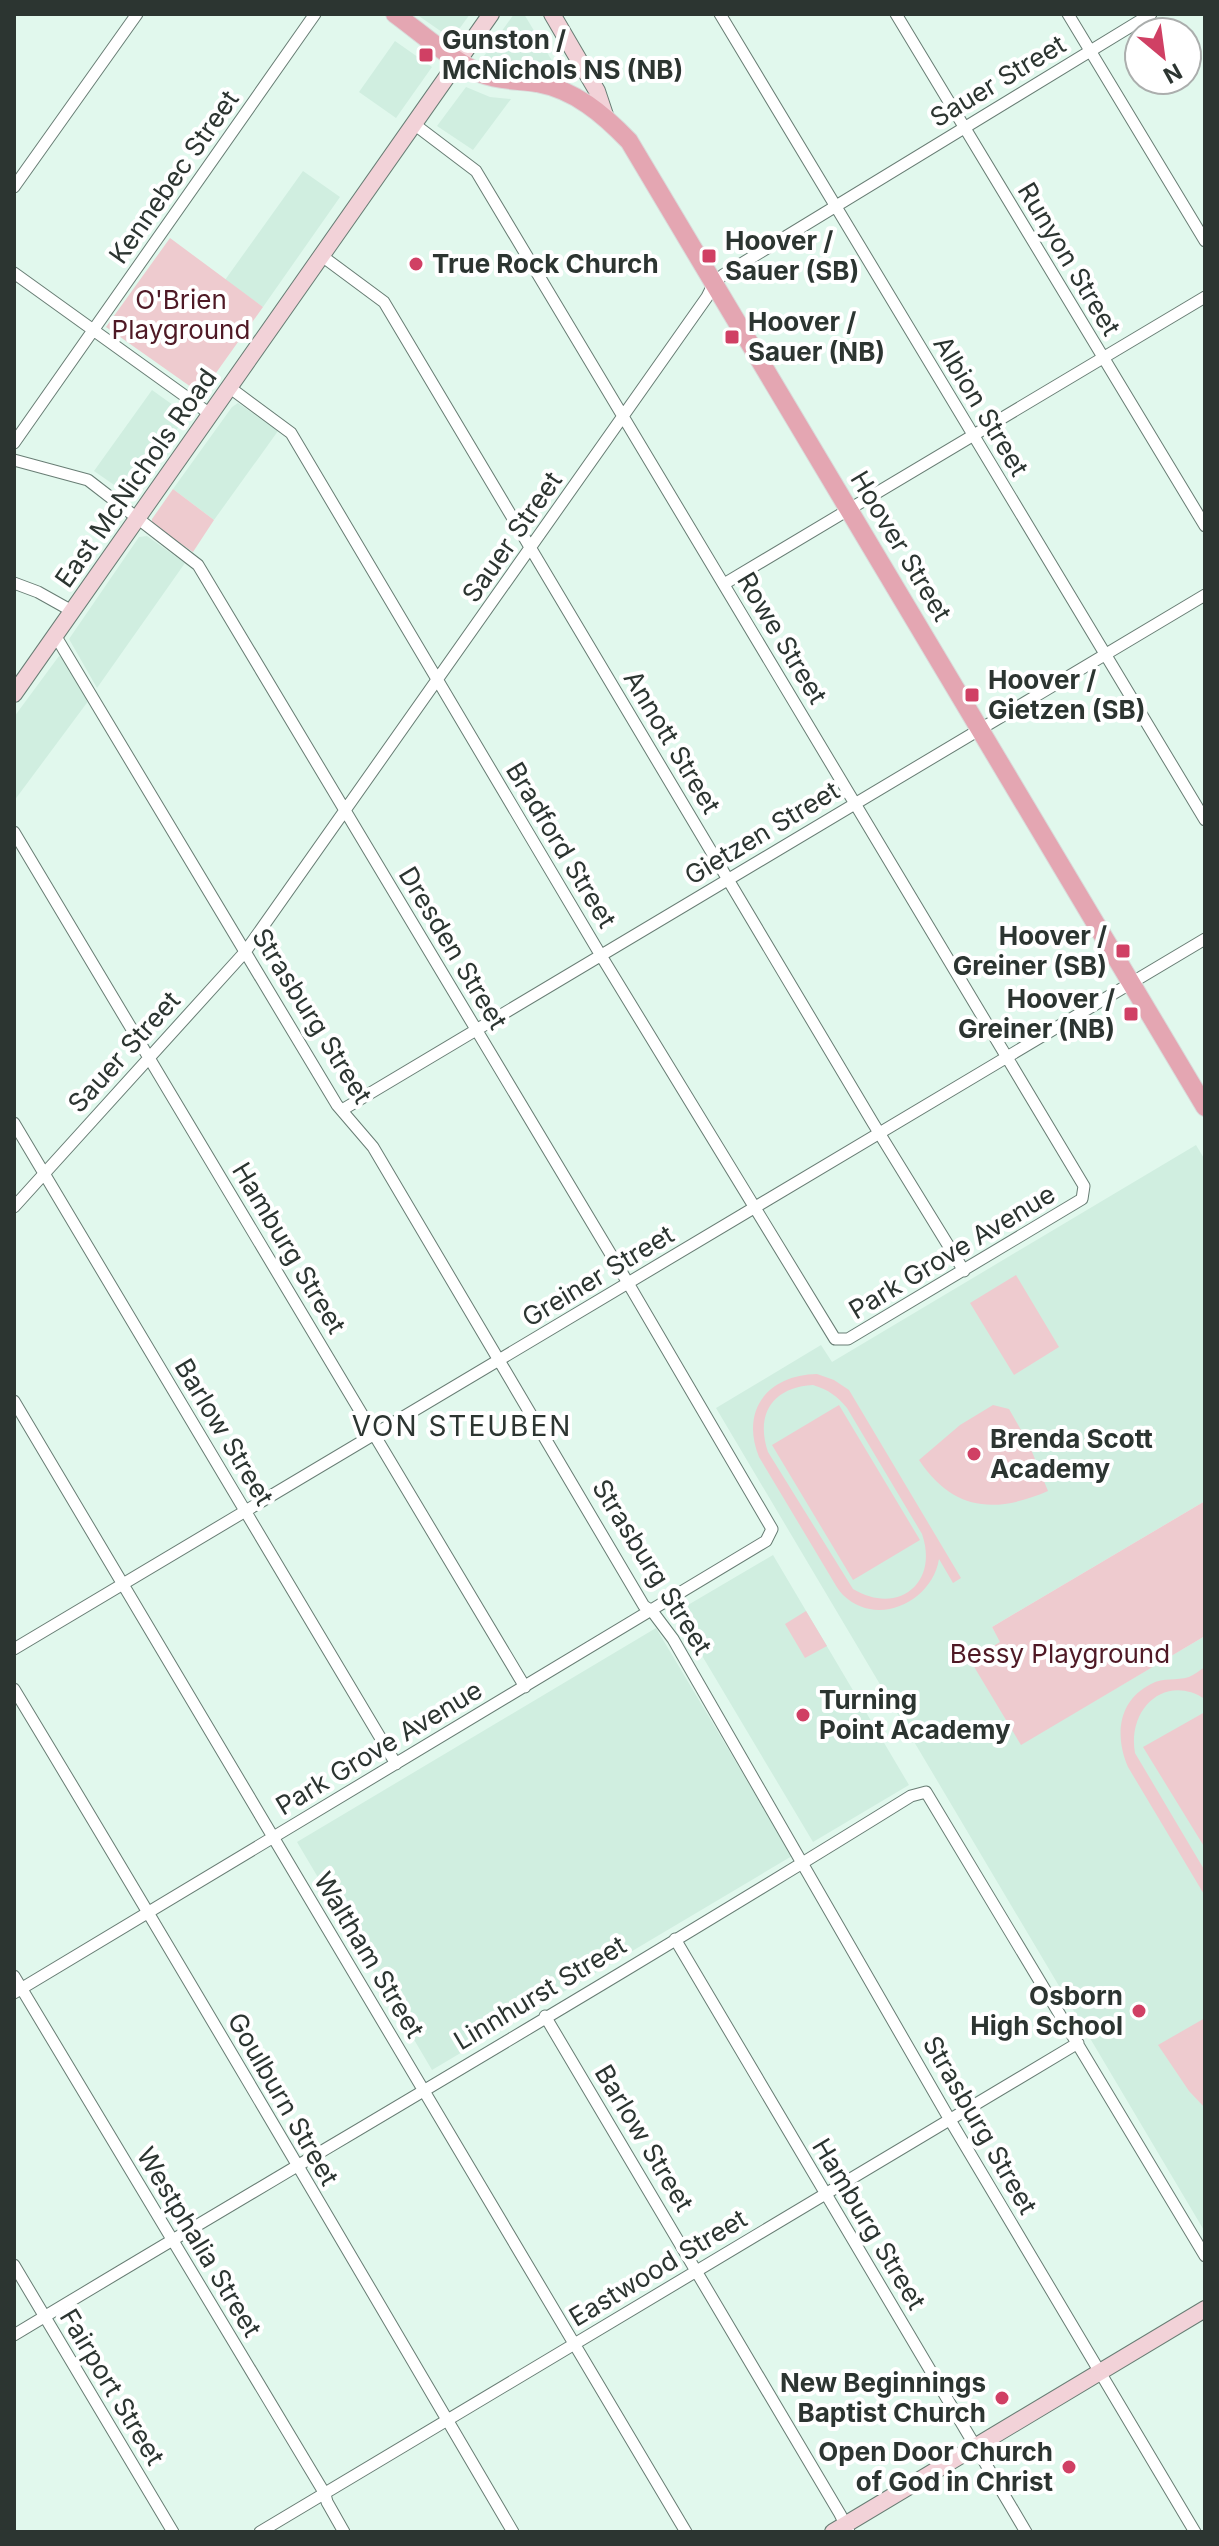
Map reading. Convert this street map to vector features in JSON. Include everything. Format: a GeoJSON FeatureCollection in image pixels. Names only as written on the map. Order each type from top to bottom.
{"type":"FeatureCollection","features":[{"type":"Feature","properties":{"kind":"main road"},"geometry":{"type":"LineString","coordinates":[[395,14],[486,76],[538,83],[562,91],[605,115]]}},
{"type":"Feature","properties":{"kind":"main road","name":"Hoover Street"},"geometry":{"type":"LineString","coordinates":[[605,115],[629,141],[1205,1107]]}},
{"type":"Feature","properties":{"kind":"street"},"geometry":{"type":"LineString","coordinates":[[14,187],[137,14]]}},
{"type":"Feature","properties":{"kind":"street","name":"Kennebec Street"},"geometry":{"type":"LineString","coordinates":[[14,443],[315,14]]}},
{"type":"Feature","properties":{"kind":"street","name":"East McNichols Road"},"geometry":{"type":"LineString","coordinates":[[14,694],[491,14]]}},
{"type":"Feature","properties":{"kind":"street","name":"Hoover Street"},"geometry":{"type":"LineString","coordinates":[[552,14],[597,91],[605,115]]}},
{"type":"Feature","properties":{"kind":"street","name":"Albion Street"},"geometry":{"type":"LineString","coordinates":[[720,14],[1205,820]]}},
{"type":"Feature","properties":{"kind":"street","name":"Runyon Street"},"geometry":{"type":"LineString","coordinates":[[896,14],[1205,526]]}},
{"type":"Feature","properties":{"kind":"street"},"geometry":{"type":"LineString","coordinates":[[1068,14],[1205,241]]}},
{"type":"Feature","properties":{"kind":"street","name":"Sauer Street"},"geometry":{"type":"LineString","coordinates":[[14,1207],[245,952],[438,682],[714,283],[1151,14]]}},
{"type":"Feature","properties":{"kind":"street","name":"Rowe Street"},"geometry":{"type":"LineString","coordinates":[[414,124],[476,171],[1084,1186],[1084,1196]]}},
{"type":"Feature","properties":{"kind":"street","name":"Annott Street"},"geometry":{"type":"LineString","coordinates":[[322,256],[384,302],[964,1271]]}},
{"type":"Feature","properties":{"kind":"street"},"geometry":{"type":"LineString","coordinates":[[14,273],[210,414]]}},
{"type":"Feature","properties":{"kind":"street"},"geometry":{"type":"LineString","coordinates":[[724,584],[1205,297]]}},
{"type":"Feature","properties":{"kind":"street","name":"Bradford Street"},"geometry":{"type":"LineString","coordinates":[[229,387],[291,433],[600,954],[832,1336],[839,1340]]}},
{"type":"Feature","properties":{"kind":"street","name":"Dresden Street"},"geometry":{"type":"LineString","coordinates":[[14,460],[88,480],[198,565],[770,1524],[772,1533],[766,1541]]}},
{"type":"Feature","properties":{"kind":"street"},"geometry":{"type":"LineString","coordinates":[[14,583],[72,611]]}},
{"type":"Feature","properties":{"kind":"street","name":"Gietzen Street"},"geometry":{"type":"LineString","coordinates":[[342,1110],[1205,595]]}},
{"type":"Feature","properties":{"kind":"street","name":"Strasburg Street"},"geometry":{"type":"LineString","coordinates":[[55,635],[342,1110],[373,1147],[644,1606],[652,1611],[673,1639],[950,2120],[1195,2532]]}},
{"type":"Feature","properties":{"kind":"street","name":"Hamburg Street"},"geometry":{"type":"LineString","coordinates":[[14,832],[525,1687]]}},
{"type":"Feature","properties":{"kind":"street","name":"Greiner Street"},"geometry":{"type":"LineString","coordinates":[[14,1649],[1205,939]]}},
{"type":"Feature","properties":{"kind":"street","name":"Barlow Street"},"geometry":{"type":"LineString","coordinates":[[14,1123],[396,1764]]}},
{"type":"Feature","properties":{"kind":"street","name":"Park Grove Avenue"},"geometry":{"type":"LineString","coordinates":[[839,1340],[848,1339],[964,1271],[1084,1196]]}},
{"type":"Feature","properties":{"kind":"street","name":"Waltham Street"},"geometry":{"type":"LineString","coordinates":[[14,1401],[686,2532]]}},
{"type":"Feature","properties":{"kind":"street","name":"Park Grove Avenue"},"geometry":{"type":"LineString","coordinates":[[18,1991],[766,1541]]}},
{"type":"Feature","properties":{"kind":"street","name":"Goulburn Street"},"geometry":{"type":"LineString","coordinates":[[14,1689],[149,1912],[513,2532]]}},
{"type":"Feature","properties":{"kind":"street","name":"Linnhurst Street"},"geometry":{"type":"LineString","coordinates":[[14,2335],[803,1865],[911,1796],[926,1792],[1078,2043]]}},
{"type":"Feature","properties":{"kind":"street","name":"Hamburg Street"},"geometry":{"type":"LineString","coordinates":[[675,1939],[1026,2532]]}},
{"type":"Feature","properties":{"kind":"street","name":"Westphalia Street"},"geometry":{"type":"LineString","coordinates":[[14,1976],[18,1991],[325,2494],[344,2532]]}},
{"type":"Feature","properties":{"kind":"street","name":"Barlow Street"},"geometry":{"type":"LineString","coordinates":[[545,2016],[696,2271],[842,2530]]}},
{"type":"Feature","properties":{"kind":"street"},"geometry":{"type":"LineString","coordinates":[[1078,2043],[1205,2256]]}},
{"type":"Feature","properties":{"kind":"street","name":"Eastwood Street"},"geometry":{"type":"LineString","coordinates":[[260,2532],[1078,2043]]}},
{"type":"Feature","properties":{"kind":"street","name":"Fairport Street"},"geometry":{"type":"LineString","coordinates":[[14,2265],[173,2532]]}},
{"type":"Feature","properties":{"kind":"street"},"geometry":{"type":"LineString","coordinates":[[842,2530],[975,2446],[1205,2309]]}},
{"type":"Feature","properties":{"kind":"shaded area"},"geometry":{"type":"Polygon","coordinates":[[[416,14],[470,14],[452,39],[416,14]]]}},
{"type":"Feature","properties":{"kind":"shaded area"},"geometry":{"type":"Polygon","coordinates":[[[514,14],[524,14],[554,64],[513,66],[490,61],[484,56],[514,14]]]}},
{"type":"Feature","properties":{"kind":"shaded area"},"geometry":{"type":"Polygon","coordinates":[[[395,41],[432,67],[396,118],[359,92],[395,41]]]}},
{"type":"Feature","properties":{"kind":"shaded area"},"geometry":{"type":"Polygon","coordinates":[[[466,87],[490,97],[511,99],[473,150],[437,126],[466,87]]]}},
{"type":"Feature","properties":{"kind":"shaded area"},"geometry":{"type":"Polygon","coordinates":[[[303,171],[340,197],[263,307],[225,280],[303,171]]]}},
{"type":"Feature","properties":{"kind":"shaded area"},"geometry":{"type":"Polygon","coordinates":[[[152,390],[187,415],[130,496],[94,471],[152,390]]]}},
{"type":"Feature","properties":{"kind":"shaded area"},"geometry":{"type":"Polygon","coordinates":[[[238,403],[278,431],[214,520],[173,489],[238,403]]]}},
{"type":"Feature","properties":{"kind":"shaded area"},"geometry":{"type":"Polygon","coordinates":[[[147,536],[185,563],[97,688],[69,639],[139,537],[147,536]]]}},
{"type":"Feature","properties":{"kind":"shaded area"},"geometry":{"type":"Polygon","coordinates":[[[59,656],[65,659],[89,700],[14,801],[14,717],[59,656]]]}},
{"type":"Feature","properties":{"kind":"shaded area","name":"Brenda Scott Academy"},"geometry":{"type":"Polygon","coordinates":[[[1196,1145],[1205,1160],[1205,1501],[992,1627],[1001,1642],[1021,1744],[1205,1636],[1205,2232],[716,1408],[821,1345],[832,1362],[1196,1145]]]}},
{"type":"Feature","properties":{"kind":"shaded area","name":"Turning Point Academy"},"geometry":{"type":"Polygon","coordinates":[[[773,1555],[909,1785],[813,1842],[676,1612],[773,1555]]]}},
{"type":"Feature","properties":{"kind":"shaded area"},"geometry":{"type":"Polygon","coordinates":[[[656,1628],[792,1856],[432,2070],[297,1842],[656,1628]]]}},
{"type":"Feature","properties":{"kind":"green space","name":"O'Brien Playground"},"geometry":{"type":"Polygon","coordinates":[[[170,238],[263,307],[201,394],[106,327],[170,238]]]}},
{"type":"Feature","properties":{"kind":"green space"},"geometry":{"type":"Polygon","coordinates":[[[173,489],[214,520],[193,552],[152,524],[152,519],[173,489]]]}},
{"type":"Feature","properties":{"kind":"green space"},"geometry":{"type":"Polygon","coordinates":[[[1016,1275],[1059,1347],[1014,1375],[970,1303],[1016,1275]]]}},
{"type":"Feature","properties":{"kind":"green space"},"geometry":{"type":"Polygon","coordinates":[[[817,1374],[849,1390],[961,1578],[953,1583],[939,1559],[926,1587],[915,1598],[901,1606],[886,1609],[857,1605],[840,1592],[759,1457],[754,1440],[753,1424],[762,1398],[772,1388],[800,1376],[817,1374]],[[813,1385],[787,1391],[771,1405],[764,1426],[768,1452],[853,1589],[885,1599],[899,1596],[911,1590],[920,1580],[925,1567],[922,1534],[847,1408],[813,1385]]]}},
{"type":"Feature","properties":{"kind":"green space"},"geometry":{"type":"Polygon","coordinates":[[[839,1405],[920,1540],[853,1580],[772,1445],[839,1405]]]}},
{"type":"Feature","properties":{"kind":"green space"},"geometry":{"type":"Polygon","coordinates":[[[993,1405],[1009,1409],[1028,1442],[1048,1491],[1010,1503],[976,1503],[946,1490],[919,1460],[960,1425],[993,1405]]]}},
{"type":"Feature","properties":{"kind":"green space","name":"Bessy Playground"},"geometry":{"type":"Polygon","coordinates":[[[1205,1501],[1205,1636],[1021,1745],[970,1660],[1000,1642],[992,1627],[1205,1501]]]}},
{"type":"Feature","properties":{"kind":"green space"},"geometry":{"type":"Polygon","coordinates":[[[806,1611],[827,1646],[805,1658],[785,1624],[806,1611]]]}},
{"type":"Feature","properties":{"kind":"green space"},"geometry":{"type":"Polygon","coordinates":[[[1205,1667],[1205,1699],[1176,1690],[1163,1693],[1143,1710],[1134,1737],[1135,1753],[1205,1871],[1205,1896],[1128,1767],[1121,1732],[1125,1710],[1140,1691],[1156,1682],[1189,1677],[1205,1667]]]}},
{"type":"Feature","properties":{"kind":"green space"},"geometry":{"type":"Polygon","coordinates":[[[1205,1712],[1205,1848],[1143,1747],[1205,1712]]]}},
{"type":"Feature","properties":{"kind":"green space"},"geometry":{"type":"Polygon","coordinates":[[[1205,2018],[1205,2108],[1189,2091],[1158,2045],[1205,2018]]]}},
{"type":"Feature","properties":{"kind":"place","name":"Gunston / McNichols NS (NB)"},"geometry":{"type":"Point","coordinates":[426,55]}},
{"type":"Feature","properties":{"kind":"place","name":"Hoover / Sauer (SB)"},"geometry":{"type":"Point","coordinates":[709,256]}},
{"type":"Feature","properties":{"kind":"place","name":"True Rock Church"},"geometry":{"type":"Point","coordinates":[416,264]}},
{"type":"Feature","properties":{"kind":"place","name":"Hoover / Sauer (NB)"},"geometry":{"type":"Point","coordinates":[732,337]}},
{"type":"Feature","properties":{"kind":"place","name":"Hoover / Gietzen (SB)"},"geometry":{"type":"Point","coordinates":[972,695]}},
{"type":"Feature","properties":{"kind":"place","name":"Hoover / Greiner (SB)"},"geometry":{"type":"Point","coordinates":[1123,951]}},
{"type":"Feature","properties":{"kind":"place","name":"Hoover / Greiner (NB)"},"geometry":{"type":"Point","coordinates":[1131,1014]}},
{"type":"Feature","properties":{"kind":"place","name":"Brenda Scott Academy"},"geometry":{"type":"Point","coordinates":[974,1454]}},
{"type":"Feature","properties":{"kind":"place","name":"Turning Point Academy"},"geometry":{"type":"Point","coordinates":[803,1715]}},
{"type":"Feature","properties":{"kind":"place","name":"Osborn High School"},"geometry":{"type":"Point","coordinates":[1139,2011]}},
{"type":"Feature","properties":{"kind":"place","name":"New Beginnings Baptist Church"},"geometry":{"type":"Point","coordinates":[1002,2398]}},
{"type":"Feature","properties":{"kind":"place","name":"Open Door Church of God in Christ"},"geometry":{"type":"Point","coordinates":[1069,2467]}},
{"type":"Feature","properties":{"kind":"district","name":"VON STEUBEN"},"geometry":{"type":"Point","coordinates":[462,1426]}}]}
